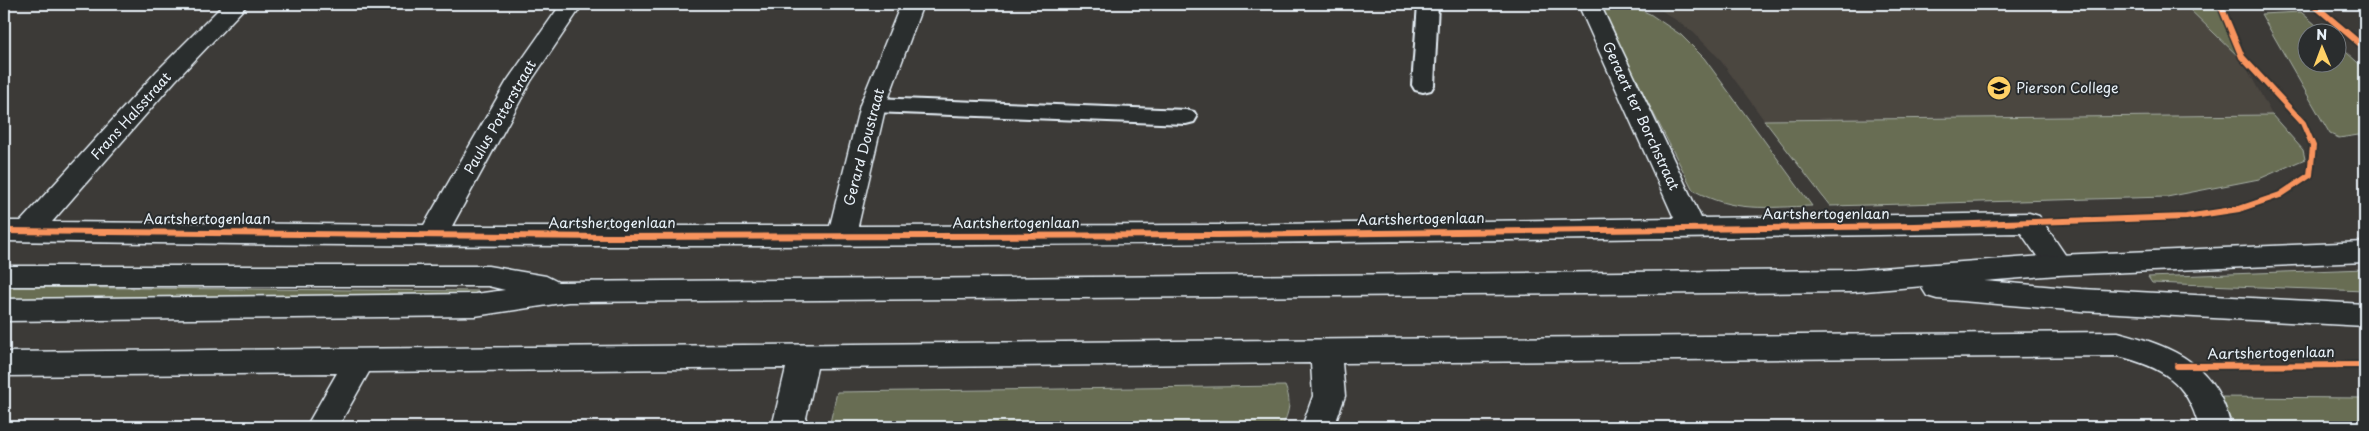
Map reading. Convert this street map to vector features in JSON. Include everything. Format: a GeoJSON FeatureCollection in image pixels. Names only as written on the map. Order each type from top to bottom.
{"type":"FeatureCollection","features":[{"type":"Feature","properties":{"kind":"street","name":"Frans Halsstraat"},"geometry":{"type":"LineString","coordinates":[[16,231],[238,4]]}},
{"type":"Feature","properties":{"kind":"street","name":"Paulus Potterstraat"},"geometry":{"type":"LineString","coordinates":[[434,233],[519,81],[572,4]]}},
{"type":"Feature","properties":{"kind":"street","name":"Gerard Doustraat"},"geometry":{"type":"LineString","coordinates":[[842,236],[873,105],[912,4]]}},
{"type":"Feature","properties":{"kind":"street","name":"Geraert ter Borchstraat"},"geometry":{"type":"LineString","coordinates":[[1589,4],[1692,228]]}},
{"type":"Feature","properties":{"kind":"street","name":"Aartshertogenlaan"},"geometry":{"type":"LineString","coordinates":[[16,231],[842,236],[1216,234],[2029,223],[2058,265]]}},
{"type":"Feature","properties":{"kind":"street"},"geometry":{"type":"LineString","coordinates":[[4,310],[475,305],[568,291],[1853,281],[2058,265],[2365,252]]}},
{"type":"Feature","properties":{"kind":"street"},"geometry":{"type":"LineString","coordinates":[[4,276],[488,276],[568,291]]}},
{"type":"Feature","properties":{"kind":"street"},"geometry":{"type":"LineString","coordinates":[[1853,281],[2081,300],[2365,314]]}},
{"type":"Feature","properties":{"kind":"street"},"geometry":{"type":"LineString","coordinates":[[4,364],[2118,344],[2149,352],[2176,366],[2201,389],[2212,412],[2214,427]]}},
{"type":"Feature","properties":{"kind":"street"},"geometry":{"type":"LineString","coordinates":[[1318,427],[1329,396],[1326,352]]}},
{"type":"Feature","properties":{"kind":"street"},"geometry":{"type":"LineString","coordinates":[[788,427],[805,355]]}},
{"type":"Feature","properties":{"kind":"street"},"geometry":{"type":"LineString","coordinates":[[322,427],[360,361]]}},
{"type":"Feature","properties":{"kind":"lane"},"geometry":{"type":"LineString","coordinates":[[1423,85],[1428,4]]}},
{"type":"Feature","properties":{"kind":"lane"},"geometry":{"type":"LineString","coordinates":[[873,105],[1186,116]]}},
{"type":"Feature","properties":{"kind":"shaded area","name":"Pierson College"},"geometry":{"type":"Polygon","coordinates":[[[1652,4],[2184,4],[2243,61],[2272,115],[1764,120],[1718,57],[1692,31],[1652,4]]]}},
{"type":"Feature","properties":{"kind":"green space"},"geometry":{"type":"Polygon","coordinates":[[[1607,4],[1627,4],[1650,14],[1681,35],[1704,58],[1812,206],[1751,207],[1723,202],[1693,190],[1602,13],[1603,7],[1607,4]]]}},
{"type":"Feature","properties":{"kind":"green space"},"geometry":{"type":"Polygon","coordinates":[[[2184,4],[2215,4],[2243,61],[2184,4]]]}},
{"type":"Feature","properties":{"kind":"green space"},"geometry":{"type":"Polygon","coordinates":[[[2301,12],[2312,22],[2296,22],[2296,72],[2346,72],[2346,52],[2365,69],[2365,134],[2339,138],[2330,134],[2261,14],[2301,12]]]}},
{"type":"Feature","properties":{"kind":"green space"},"geometry":{"type":"Polygon","coordinates":[[[2272,115],[2303,150],[2305,159],[2259,179],[2167,197],[1830,206],[1764,120],[2272,115]]]}},
{"type":"Feature","properties":{"kind":"green space"},"geometry":{"type":"Polygon","coordinates":[[[2365,269],[2365,291],[2152,283],[2148,277],[2365,269]]]}},
{"type":"Feature","properties":{"kind":"green space"},"geometry":{"type":"Polygon","coordinates":[[[4,287],[478,291],[475,296],[4,302],[4,287]]]}},
{"type":"Feature","properties":{"kind":"green space"},"geometry":{"type":"Polygon","coordinates":[[[1285,386],[1289,407],[1282,427],[829,427],[837,392],[1285,386]]]}},
{"type":"Feature","properties":{"kind":"green space"},"geometry":{"type":"Polygon","coordinates":[[[2214,397],[2365,398],[2365,427],[2237,427],[2214,397]]]}},
{"type":"Feature","properties":{"kind":"cycle path"},"geometry":{"type":"LineString","coordinates":[[4,231],[609,237],[1216,235],[1915,226],[2186,217],[2239,209],[2280,195],[2310,175],[2313,146],[2303,123],[2242,57],[2220,4]]}},
{"type":"Feature","properties":{"kind":"cycle path"},"geometry":{"type":"LineString","coordinates":[[2240,4],[2314,4]]}},
{"type":"Feature","properties":{"kind":"cycle path"},"geometry":{"type":"LineString","coordinates":[[2313,4],[2365,48]]}},
{"type":"Feature","properties":{"kind":"cycle path"},"geometry":{"type":"LineString","coordinates":[[2177,366],[2365,365]]}},
{"type":"Feature","properties":{"kind":"place","name":"Pierson College"},"geometry":{"type":"Point","coordinates":[1999,88]}}]}
